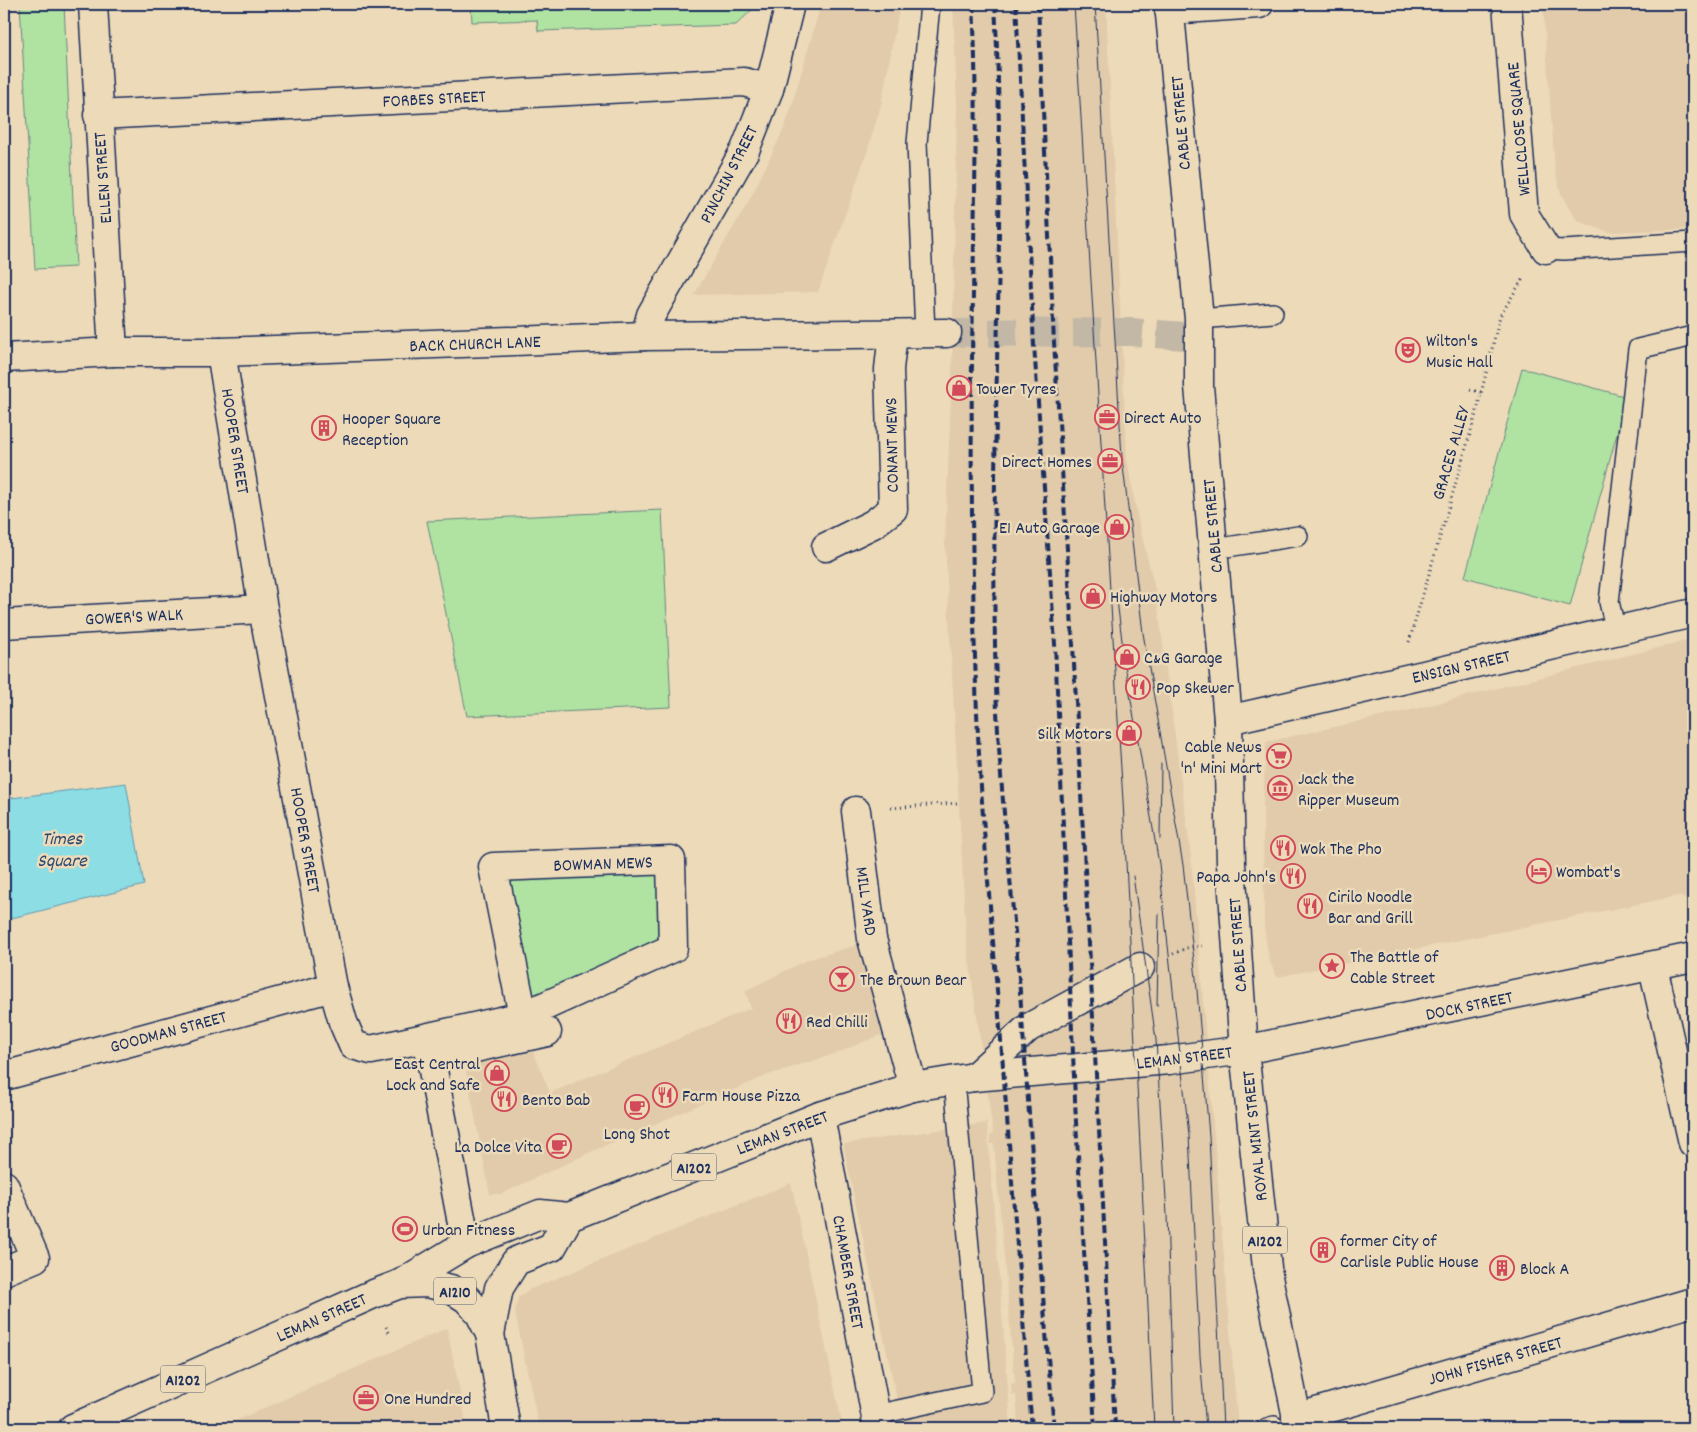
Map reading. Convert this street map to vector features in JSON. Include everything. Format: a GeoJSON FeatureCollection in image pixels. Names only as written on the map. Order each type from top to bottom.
{"type":"FeatureCollection","features":[{"type":"Feature","properties":{"kind":"main road","name":"ELLEN STREET"},"geometry":{"type":"LineString","coordinates":[[93,4],[113,352]]}},
{"type":"Feature","properties":{"kind":"main road","name":"PINCHIN STREET"},"geometry":{"type":"LineString","coordinates":[[645,336],[651,315],[745,150],[769,89],[790,4]]}},
{"type":"Feature","properties":{"kind":"main road"},"geometry":{"type":"LineString","coordinates":[[1169,7],[1259,4]]}},
{"type":"Feature","properties":{"kind":"main road","name":"WELLCLOSE SQUARE"},"geometry":{"type":"LineString","coordinates":[[1507,4],[1524,214],[1546,249]]}},
{"type":"Feature","properties":{"kind":"main road","name":"CABLE STREET"},"geometry":{"type":"LineString","coordinates":[[1169,7],[1199,319],[1199,386],[1228,720],[1231,864],[1244,1050]]}},
{"type":"Feature","properties":{"kind":"main road","name":"FORBES STREET"},"geometry":{"type":"LineString","coordinates":[[98,115],[744,82],[769,89]]}},
{"type":"Feature","properties":{"kind":"main road","name":"BACK CHURCH LANE"},"geometry":{"type":"LineString","coordinates":[[4,358],[113,352],[221,352],[645,336],[936,333]]}},
{"type":"Feature","properties":{"kind":"main road","name":"CONANT MEWS"},"geometry":{"type":"LineString","coordinates":[[826,547],[873,524],[893,508],[889,369],[893,334]]}},
{"type":"Feature","properties":{"kind":"main road","name":"HOOPER STREET"},"geometry":{"type":"LineString","coordinates":[[221,352],[263,609],[333,987],[343,1022],[353,1045],[371,1050],[429,1048]]}},
{"type":"Feature","properties":{"kind":"main road","name":"GOWER'S WALK"},"geometry":{"type":"LineString","coordinates":[[4,624],[263,609]]}},
{"type":"Feature","properties":{"kind":"main road","name":"ENSIGN STREET"},"geometry":{"type":"LineString","coordinates":[[1228,720],[1412,676],[1693,613]]}},
{"type":"Feature","properties":{"kind":"main road","name":"MILL YARD"},"geometry":{"type":"LineString","coordinates":[[856,811],[872,939],[913,1087]]}},
{"type":"Feature","properties":{"kind":"main road","name":"BOWMAN MEWS"},"geometry":{"type":"LineString","coordinates":[[429,1048],[523,1016],[673,948],[672,860],[493,867],[523,1016]]}},
{"type":"Feature","properties":{"kind":"main road","name":"DOCK STREET"},"geometry":{"type":"LineString","coordinates":[[1244,1050],[1693,957]]}},
{"type":"Feature","properties":{"kind":"main road"},"geometry":{"type":"LineString","coordinates":[[964,1078],[1028,1028],[1140,967]]}},
{"type":"Feature","properties":{"kind":"main road"},"geometry":{"type":"LineString","coordinates":[[1652,967],[1693,1143]]}},
{"type":"Feature","properties":{"kind":"main road","name":"GOODMAN STREET"},"geometry":{"type":"LineString","coordinates":[[4,1076],[333,987]]}},
{"type":"Feature","properties":{"kind":"main road"},"geometry":{"type":"LineString","coordinates":[[466,1244],[429,1048],[547,1032]]}},
{"type":"Feature","properties":{"kind":"main road","name":"LEMAN STREET"},"geometry":{"type":"LineString","coordinates":[[73,1428],[400,1284],[466,1244],[540,1214],[569,1217],[820,1116],[913,1087],[964,1078],[1168,1060],[1244,1050]]}},
{"type":"Feature","properties":{"kind":"main road","name":"ROYAL MINT STREET"},"geometry":{"type":"LineString","coordinates":[[1244,1050],[1284,1425]]}},
{"type":"Feature","properties":{"kind":"main road","name":"CHAMBER STREET"},"geometry":{"type":"LineString","coordinates":[[820,1116],[876,1422]]}},
{"type":"Feature","properties":{"kind":"main road"},"geometry":{"type":"LineString","coordinates":[[4,1185],[34,1258],[4,1271]]}},
{"type":"Feature","properties":{"kind":"main road"},"geometry":{"type":"LineString","coordinates":[[490,1334],[499,1288],[516,1261],[552,1247],[569,1217]]}},
{"type":"Feature","properties":{"kind":"main road","name":"A1210"},"geometry":{"type":"LineString","coordinates":[[400,1284],[428,1283],[451,1289],[467,1299],[480,1314],[490,1334],[506,1428]]}},
{"type":"Feature","properties":{"kind":"main road","name":"JOHN FISHER STREET"},"geometry":{"type":"LineString","coordinates":[[1284,1425],[1693,1302]]}},
{"type":"Feature","properties":{"kind":"lane"},"geometry":{"type":"LineString","coordinates":[[930,4],[917,143],[936,333]]}},
{"type":"Feature","properties":{"kind":"lane"},"geometry":{"type":"LineString","coordinates":[[1546,249],[1693,242]]}},
{"type":"Feature","properties":{"kind":"lane"},"geometry":{"type":"LineString","coordinates":[[1199,319],[1273,312]]}},
{"type":"Feature","properties":{"kind":"lane"},"geometry":{"type":"LineString","coordinates":[[1616,631],[1609,602],[1638,349],[1693,336]]}},
{"type":"Feature","properties":{"kind":"lane"},"geometry":{"type":"LineString","coordinates":[[1214,549],[1298,536]]}},
{"type":"Feature","properties":{"kind":"lane"},"geometry":{"type":"LineString","coordinates":[[876,1422],[982,1392],[964,1078]]}},
{"type":"Feature","properties":{"kind":"path","name":"GRACES ALLEY"},"geometry":{"type":"LineString","coordinates":[[1412,676],[1406,651],[1481,392],[1500,316],[1527,272],[1546,249]]}},
{"type":"Feature","properties":{"kind":"path"},"geometry":{"type":"LineString","coordinates":[[1470,390],[1481,392]]}},
{"type":"Feature","properties":{"kind":"path"},"geometry":{"type":"LineString","coordinates":[[856,811],[957,803]]}},
{"type":"Feature","properties":{"kind":"shaded area"},"geometry":{"type":"Polygon","coordinates":[[[821,4],[900,4],[881,105],[866,155],[818,292],[694,295],[751,197],[782,133],[790,112],[821,4]]]}},
{"type":"Feature","properties":{"kind":"shaded area"},"geometry":{"type":"Polygon","coordinates":[[[953,4],[1106,4],[1127,459],[1138,520],[1156,593],[1191,856],[1238,1428],[1018,1428],[1016,1395],[1012,1395],[1011,1384],[1015,1383],[994,1144],[990,1144],[990,1135],[993,1134],[966,937],[945,541],[952,374],[957,104],[953,4]]]}},
{"type":"Feature","properties":{"kind":"shaded area"},"geometry":{"type":"Polygon","coordinates":[[[1543,4],[1693,4],[1693,229],[1608,232],[1578,221],[1569,209],[1561,193],[1555,171],[1543,4]]]}},
{"type":"Feature","properties":{"kind":"shaded area"},"geometry":{"type":"Polygon","coordinates":[[[1693,639],[1693,790],[1691,791],[1693,800],[1693,901],[1678,896],[1277,977],[1269,960],[1264,927],[1263,806],[1266,742],[1411,710],[1693,639]]]}},
{"type":"Feature","properties":{"kind":"shaded area"},"geometry":{"type":"Polygon","coordinates":[[[860,944],[890,1031],[837,1053],[768,1075],[604,1146],[501,1194],[490,1194],[465,1065],[533,1052],[550,1093],[751,1008],[745,991],[807,960],[860,944]]]}},
{"type":"Feature","properties":{"kind":"shaded area"},"geometry":{"type":"Polygon","coordinates":[[[987,1123],[1011,1428],[903,1428],[843,1144],[987,1123]]]}},
{"type":"Feature","properties":{"kind":"shaded area"},"geometry":{"type":"Polygon","coordinates":[[[791,1183],[843,1428],[539,1428],[515,1312],[518,1298],[528,1290],[791,1183]]]}},
{"type":"Feature","properties":{"kind":"shaded area"},"geometry":{"type":"Polygon","coordinates":[[[447,1328],[467,1428],[219,1428],[447,1328]]]}},
{"type":"Feature","properties":{"kind":"green space"},"geometry":{"type":"Polygon","coordinates":[[[20,4],[64,4],[76,267],[35,269],[20,4]]]}},
{"type":"Feature","properties":{"kind":"green space"},"geometry":{"type":"Polygon","coordinates":[[[471,4],[758,4],[736,25],[538,31],[537,20],[472,22],[471,4]]]}},
{"type":"Feature","properties":{"kind":"green space"},"geometry":{"type":"Polygon","coordinates":[[[1522,368],[1627,397],[1570,606],[1465,577],[1522,368]]]}},
{"type":"Feature","properties":{"kind":"green space"},"geometry":{"type":"Polygon","coordinates":[[[662,510],[671,707],[467,716],[427,521],[662,510]]]}},
{"type":"Feature","properties":{"kind":"green space"},"geometry":{"type":"Polygon","coordinates":[[[662,873],[662,942],[527,998],[505,881],[662,873]]]}},
{"type":"Feature","properties":{"kind":"water","name":"Times Square"},"geometry":{"type":"Polygon","coordinates":[[[126,783],[144,885],[4,920],[4,799],[126,783]]]}},
{"type":"Feature","properties":{"kind":"tunnel"},"geometry":{"type":"LineString","coordinates":[[947,333],[1130,332],[1198,337]]}},
{"type":"Feature","properties":{"kind":"tram line"},"geometry":{"type":"LineString","coordinates":[[1074,4],[1123,801],[1154,1428]]}},
{"type":"Feature","properties":{"kind":"tram line"},"geometry":{"type":"LineString","coordinates":[[1095,4],[1122,458],[1143,633],[1183,865],[1196,978],[1209,1136],[1223,1428]]}},
{"type":"Feature","properties":{"kind":"tram line"},"geometry":{"type":"LineString","coordinates":[[1117,600],[1125,665],[1159,864],[1189,1135],[1200,1356],[1206,1428]]}},
{"type":"Feature","properties":{"kind":"tram line"},"geometry":{"type":"LineString","coordinates":[[1160,839],[1161,764]]}},
{"type":"Feature","properties":{"kind":"tram line"},"geometry":{"type":"LineString","coordinates":[[1133,876],[1156,1040],[1167,1215],[1174,1428]]}},
{"type":"Feature","properties":{"kind":"tram line"},"geometry":{"type":"LineString","coordinates":[[1157,1006],[1159,914]]}},
{"type":"Feature","properties":{"kind":"railway"},"geometry":{"type":"LineString","coordinates":[[973,4],[976,138],[972,483],[977,722],[1032,1428]]}},
{"type":"Feature","properties":{"kind":"railway"},"geometry":{"type":"LineString","coordinates":[[995,4],[999,174],[994,600],[996,685],[1002,795],[1019,978],[1054,1428]]}},
{"type":"Feature","properties":{"kind":"railway"},"geometry":{"type":"LineString","coordinates":[[1016,4],[1034,345],[1055,644],[1076,1122],[1095,1428]]}},
{"type":"Feature","properties":{"kind":"railway"},"geometry":{"type":"LineString","coordinates":[[1038,4],[1054,342],[1073,645],[1115,1428]]}},
{"type":"Feature","properties":{"kind":"place","name":"Wilton's Music Hall"},"geometry":{"type":"Point","coordinates":[1408,350]}},
{"type":"Feature","properties":{"kind":"place","name":"Tower Tyres"},"geometry":{"type":"Point","coordinates":[959,388]}},
{"type":"Feature","properties":{"kind":"place","name":"Direct Auto"},"geometry":{"type":"Point","coordinates":[1107,417]}},
{"type":"Feature","properties":{"kind":"place","name":"Hooper Square Reception"},"geometry":{"type":"Point","coordinates":[324,428]}},
{"type":"Feature","properties":{"kind":"place","name":"Direct Homes"},"geometry":{"type":"Point","coordinates":[1110,461]}},
{"type":"Feature","properties":{"kind":"place","name":"E1 Auto Garage"},"geometry":{"type":"Point","coordinates":[1117,527]}},
{"type":"Feature","properties":{"kind":"place","name":"Highway Motors"},"geometry":{"type":"Point","coordinates":[1093,596]}},
{"type":"Feature","properties":{"kind":"place","name":"C&G Garage"},"geometry":{"type":"Point","coordinates":[1127,657]}},
{"type":"Feature","properties":{"kind":"place","name":"Pop Skewer"},"geometry":{"type":"Point","coordinates":[1138,687]}},
{"type":"Feature","properties":{"kind":"place","name":"Silk Motors"},"geometry":{"type":"Point","coordinates":[1129,733]}},
{"type":"Feature","properties":{"kind":"place","name":"Cable News 'n' Mini Mart"},"geometry":{"type":"Point","coordinates":[1279,756]}},
{"type":"Feature","properties":{"kind":"place","name":"Jack the Ripper Museum"},"geometry":{"type":"Point","coordinates":[1280,788]}},
{"type":"Feature","properties":{"kind":"place","name":"Wok The Pho"},"geometry":{"type":"Point","coordinates":[1283,848]}},
{"type":"Feature","properties":{"kind":"place","name":"Wombat's"},"geometry":{"type":"Point","coordinates":[1539,871]}},
{"type":"Feature","properties":{"kind":"place","name":"Papa John's"},"geometry":{"type":"Point","coordinates":[1293,876]}},
{"type":"Feature","properties":{"kind":"place","name":"Cirilo Noodle Bar and Grill"},"geometry":{"type":"Point","coordinates":[1310,906]}},
{"type":"Feature","properties":{"kind":"place","name":"The Battle of Cable Street"},"geometry":{"type":"Point","coordinates":[1332,966]}},
{"type":"Feature","properties":{"kind":"place","name":"The Brown Bear"},"geometry":{"type":"Point","coordinates":[842,979]}},
{"type":"Feature","properties":{"kind":"place","name":"Red Chilli"},"geometry":{"type":"Point","coordinates":[789,1021]}},
{"type":"Feature","properties":{"kind":"place","name":"East Central Lock and Safe"},"geometry":{"type":"Point","coordinates":[497,1073]}},
{"type":"Feature","properties":{"kind":"place","name":"Farm House Pizza"},"geometry":{"type":"Point","coordinates":[665,1095]}},
{"type":"Feature","properties":{"kind":"place","name":"Bento Bab"},"geometry":{"type":"Point","coordinates":[504,1099]}},
{"type":"Feature","properties":{"kind":"place","name":"Long Shot"},"geometry":{"type":"Point","coordinates":[637,1107]}},
{"type":"Feature","properties":{"kind":"place","name":"La Dolce Vita"},"geometry":{"type":"Point","coordinates":[559,1146]}},
{"type":"Feature","properties":{"kind":"place","name":"Urban Fitness"},"geometry":{"type":"Point","coordinates":[405,1229]}},
{"type":"Feature","properties":{"kind":"place","name":"former City of Carlisle Public House"},"geometry":{"type":"Point","coordinates":[1323,1250]}},
{"type":"Feature","properties":{"kind":"place","name":"Block A"},"geometry":{"type":"Point","coordinates":[1502,1268]}},
{"type":"Feature","properties":{"kind":"place","name":"One Hundred"},"geometry":{"type":"Point","coordinates":[366,1398]}}]}
